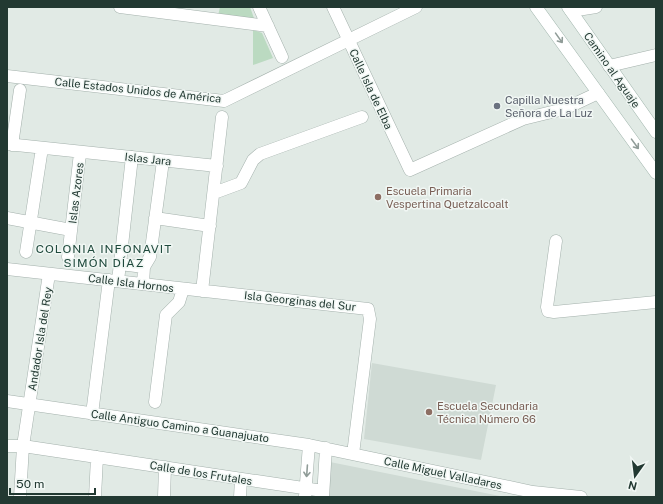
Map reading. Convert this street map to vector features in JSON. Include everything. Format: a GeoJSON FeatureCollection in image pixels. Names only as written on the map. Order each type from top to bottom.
{"type":"FeatureCollection","features":[{"type":"Feature","properties":{"kind":"street"},"geometry":{"type":"LineString","coordinates":[[120,7],[268,26]]}},
{"type":"Feature","properties":{"kind":"street"},"geometry":{"type":"LineString","coordinates":[[259,7],[282,57]]}},
{"type":"Feature","properties":{"kind":"street","name":"Calle Isla de Elba"},"geometry":{"type":"LineString","coordinates":[[333,7],[410,170],[523,119],[564,109],[598,93]]}},
{"type":"Feature","properties":{"kind":"street","name":"Calle Estados Unidos de América"},"geometry":{"type":"LineString","coordinates":[[7,76],[224,101],[416,7]]}},
{"type":"Feature","properties":{"kind":"street"},"geometry":{"type":"LineString","coordinates":[[536,7],[656,173]]}},
{"type":"Feature","properties":{"kind":"street"},"geometry":{"type":"LineString","coordinates":[[569,9],[596,7]]}},
{"type":"Feature","properties":{"kind":"street","name":"Camino al Aguaje"},"geometry":{"type":"LineString","coordinates":[[569,9],[656,132]]}},
{"type":"Feature","properties":{"kind":"street"},"geometry":{"type":"LineString","coordinates":[[609,66],[656,55]]}},
{"type":"Feature","properties":{"kind":"street"},"geometry":{"type":"LineString","coordinates":[[9,145],[20,90]]}},
{"type":"Feature","properties":{"kind":"street"},"geometry":{"type":"LineString","coordinates":[[202,291],[222,117]]}},
{"type":"Feature","properties":{"kind":"street"},"geometry":{"type":"LineString","coordinates":[[214,193],[241,183],[253,160],[260,154],[362,117]]}},
{"type":"Feature","properties":{"kind":"street","name":"Islas Jara"},"geometry":{"type":"LineString","coordinates":[[9,145],[216,166]]}},
{"type":"Feature","properties":{"kind":"street"},"geometry":{"type":"LineString","coordinates":[[26,252],[42,148]]}},
{"type":"Feature","properties":{"kind":"street","name":"Islas Azores"},"geometry":{"type":"LineString","coordinates":[[68,257],[80,153]]}},
{"type":"Feature","properties":{"kind":"street"},"geometry":{"type":"LineString","coordinates":[[92,414],[114,281],[120,264],[132,157]]}},
{"type":"Feature","properties":{"kind":"street"},"geometry":{"type":"LineString","coordinates":[[143,284],[144,267],[150,257],[154,218],[163,161]]}},
{"type":"Feature","properties":{"kind":"street"},"geometry":{"type":"LineString","coordinates":[[7,218],[71,230]]}},
{"type":"Feature","properties":{"kind":"street"},"geometry":{"type":"LineString","coordinates":[[154,218],[210,226]]}},
{"type":"Feature","properties":{"kind":"street"},"geometry":{"type":"LineString","coordinates":[[556,241],[547,307],[548,311],[554,312],[656,302]]}},
{"type":"Feature","properties":{"kind":"street"},"geometry":{"type":"LineString","coordinates":[[120,264],[144,267]]}},
{"type":"Feature","properties":{"kind":"street","name":"Calle Isla Hornos"},"geometry":{"type":"LineString","coordinates":[[7,269],[183,289]]}},
{"type":"Feature","properties":{"kind":"street","name":"Andador Isla del Rey"},"geometry":{"type":"LineString","coordinates":[[20,497],[23,446],[50,274]]}},
{"type":"Feature","properties":{"kind":"street"},"geometry":{"type":"LineString","coordinates":[[155,402],[166,316],[169,311],[179,302],[183,289]]}},
{"type":"Feature","properties":{"kind":"street","name":"Isla Georginas del Sur"},"geometry":{"type":"LineString","coordinates":[[183,289],[368,309],[370,319],[353,454]]}},
{"type":"Feature","properties":{"kind":"street","name":"Calle Antiguo Camino a Guanajuato"},"geometry":{"type":"LineString","coordinates":[[7,401],[309,445],[353,454]]}},
{"type":"Feature","properties":{"kind":"street"},"geometry":{"type":"LineString","coordinates":[[305,493],[309,445]]}},
{"type":"Feature","properties":{"kind":"street","name":"Calle de los Frutales"},"geometry":{"type":"LineString","coordinates":[[7,446],[23,446],[165,467],[241,479],[305,493],[323,494]]}},
{"type":"Feature","properties":{"kind":"street"},"geometry":{"type":"LineString","coordinates":[[323,494],[326,448]]}},
{"type":"Feature","properties":{"kind":"street","name":"Calle Miguel Valladares"},"geometry":{"type":"LineString","coordinates":[[353,454],[533,492],[581,497]]}},
{"type":"Feature","properties":{"kind":"street"},"geometry":{"type":"LineString","coordinates":[[95,497],[97,457]]}},
{"type":"Feature","properties":{"kind":"street"},"geometry":{"type":"LineString","coordinates":[[164,497],[165,467]]}},
{"type":"Feature","properties":{"kind":"street"},"geometry":{"type":"LineString","coordinates":[[240,497],[241,479]]}},
{"type":"Feature","properties":{"kind":"shaded area","name":"Escuela Secundaria Técnica Número 66"},"geometry":{"type":"Polygon","coordinates":[[[372,363],[496,385],[481,460],[364,439],[372,363]]]}},
{"type":"Feature","properties":{"kind":"shaded area"},"geometry":{"type":"Polygon","coordinates":[[[330,462],[505,497],[328,497],[330,462]]]}},
{"type":"Feature","properties":{"kind":"green space"},"geometry":{"type":"Polygon","coordinates":[[[220,7],[250,7],[255,21],[218,16],[220,7]]]}},
{"type":"Feature","properties":{"kind":"green space"},"geometry":{"type":"Polygon","coordinates":[[[253,30],[262,33],[273,58],[253,65],[253,30]]]}},
{"type":"Feature","properties":{"kind":"place","name":"Capilla Nuestra Señora de La Luz"},"geometry":{"type":"Point","coordinates":[497,106]}},
{"type":"Feature","properties":{"kind":"place","name":"Escuela Primaria Vespertina Quetzalcoalt"},"geometry":{"type":"Point","coordinates":[378,197]}},
{"type":"Feature","properties":{"kind":"place","name":"Escuela Secundaria Técnica Número 66"},"geometry":{"type":"Point","coordinates":[429,412]}},
{"type":"Feature","properties":{"kind":"district","name":"COLONIA INFONAVIT SIMÓN DÍAZ"},"geometry":{"type":"Point","coordinates":[104,256]}}]}
